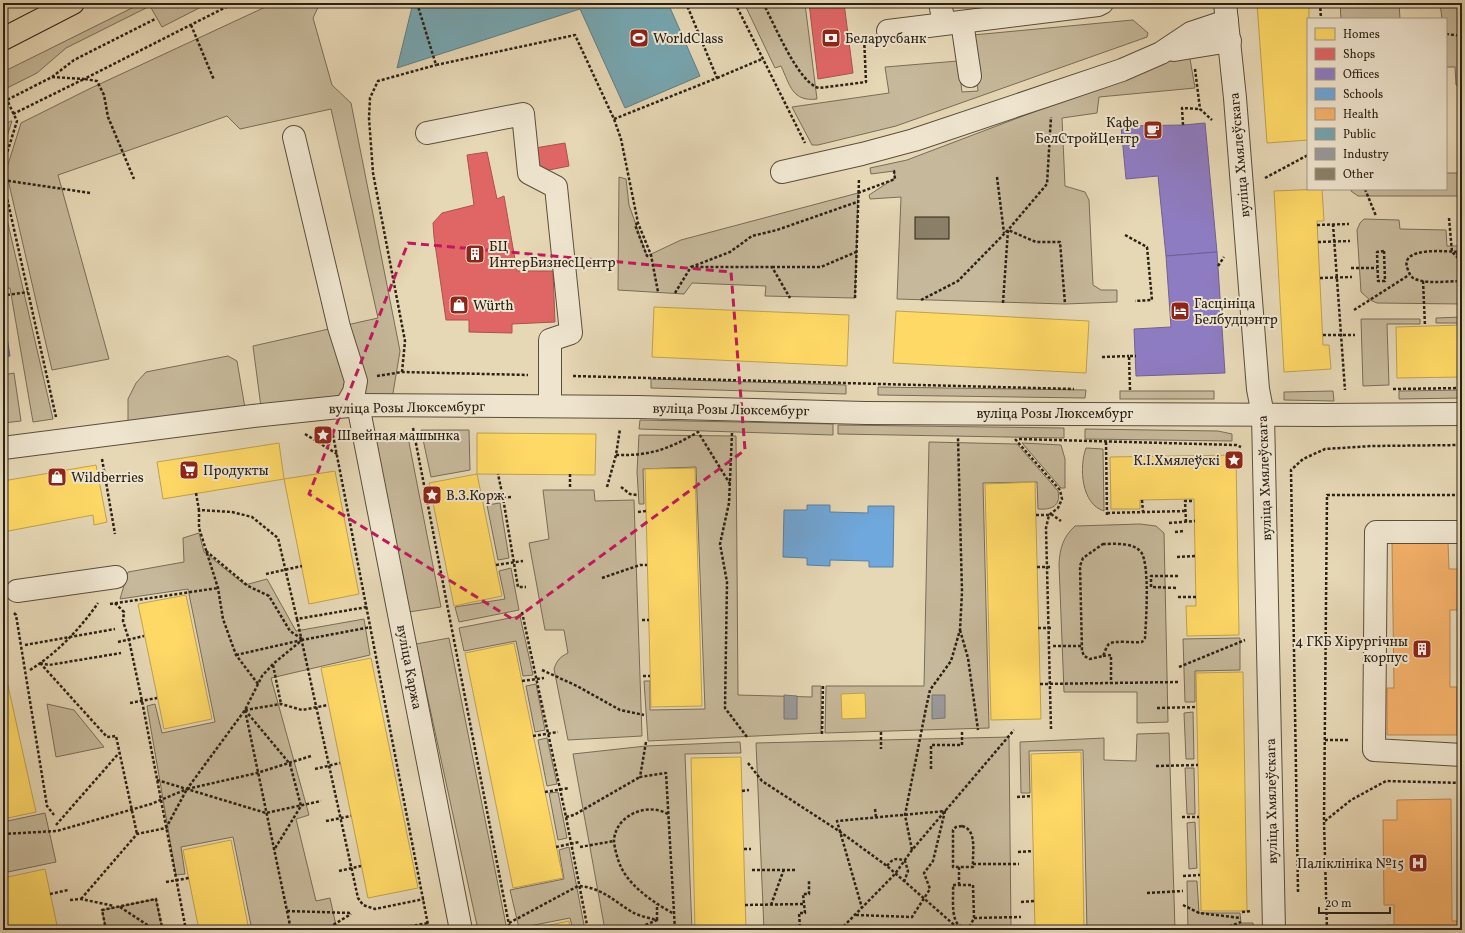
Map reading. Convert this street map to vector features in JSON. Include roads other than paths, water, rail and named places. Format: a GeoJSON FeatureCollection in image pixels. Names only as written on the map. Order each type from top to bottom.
{"type":"FeatureCollection","features":[{"type":"Feature","properties":{"kind":"main road"},"geometry":{"type":"LineString","coordinates":[[3,39],[73,3]]}},
{"type":"Feature","properties":{"kind":"street"},"geometry":{"type":"LineString","coordinates":[[888,31],[949,16],[1098,5],[1102,3]]}},
{"type":"Feature","properties":{"kind":"street"},"geometry":{"type":"LineString","coordinates":[[949,16],[970,76]]}},
{"type":"Feature","properties":{"kind":"street"},"geometry":{"type":"LineString","coordinates":[[1161,53],[1193,47],[1227,22]]}},
{"type":"Feature","properties":{"kind":"street"},"geometry":{"type":"LineString","coordinates":[[782,172],[862,154],[914,140],[1051,94],[1122,70],[1161,53],[1191,33],[1227,22]]}},
{"type":"Feature","properties":{"kind":"street","name":"вуліца Хмялеўскага"},"geometry":{"type":"LineString","coordinates":[[1227,22],[1258,389],[1263,415],[1274,930]]}},
{"type":"Feature","properties":{"kind":"street"},"geometry":{"type":"LineString","coordinates":[[427,133],[523,114],[529,174],[556,187],[571,333],[550,340],[550,406]]}},
{"type":"Feature","properties":{"kind":"street"},"geometry":{"type":"LineString","coordinates":[[294,137],[339,327],[356,381],[352,406]]}},
{"type":"Feature","properties":{"kind":"street","name":"вуліца Розы Люксембург"},"geometry":{"type":"LineString","coordinates":[[3,448],[253,416],[352,406],[550,406],[865,413],[1263,415],[1462,414]]}},
{"type":"Feature","properties":{"kind":"street","name":"вуліца Каржа"},"geometry":{"type":"LineString","coordinates":[[352,406],[461,930]]}},
{"type":"Feature","properties":{"kind":"street"},"geometry":{"type":"LineString","coordinates":[[1462,532],[1376,532],[1374,750],[1462,754]]}},
{"type":"Feature","properties":{"kind":"street"},"geometry":{"type":"LineString","coordinates":[[17,591],[116,577]]}},
{"type":"Feature","properties":{"kind":"place","name":"WorldClass"},"geometry":{"type":"Point","coordinates":[639,38]}},
{"type":"Feature","properties":{"kind":"place","name":"Беларусбанк"},"geometry":{"type":"Point","coordinates":[831,38]}},
{"type":"Feature","properties":{"kind":"place","name":"Кафе БелСтройЦентр"},"geometry":{"type":"Point","coordinates":[1153,130]}},
{"type":"Feature","properties":{"kind":"place","name":"БЦ ИнтерБизнесЦентр"},"geometry":{"type":"Point","coordinates":[475,254]}},
{"type":"Feature","properties":{"kind":"place","name":"Würth"},"geometry":{"type":"Point","coordinates":[459,305]}},
{"type":"Feature","properties":{"kind":"place","name":"Гасцініца Белбудцэнтр"},"geometry":{"type":"Point","coordinates":[1180,311]}},
{"type":"Feature","properties":{"kind":"place","name":"Швейная машынка"},"geometry":{"type":"Point","coordinates":[323,435]}},
{"type":"Feature","properties":{"kind":"place","name":"К.І.Хмялеўскі"},"geometry":{"type":"Point","coordinates":[1234,460]}},
{"type":"Feature","properties":{"kind":"place","name":"Продукты"},"geometry":{"type":"Point","coordinates":[189,470]}},
{"type":"Feature","properties":{"kind":"place","name":"Wildberries"},"geometry":{"type":"Point","coordinates":[57,477]}},
{"type":"Feature","properties":{"kind":"place","name":"В.З.Корж"},"geometry":{"type":"Point","coordinates":[432,495]}},
{"type":"Feature","properties":{"kind":"place","name":"4 ГКБ Хірургічны корпус"},"geometry":{"type":"Point","coordinates":[1422,649]}},
{"type":"Feature","properties":{"kind":"place","name":"Паліклініка №15"},"geometry":{"type":"Point","coordinates":[1418,863]}}]}
